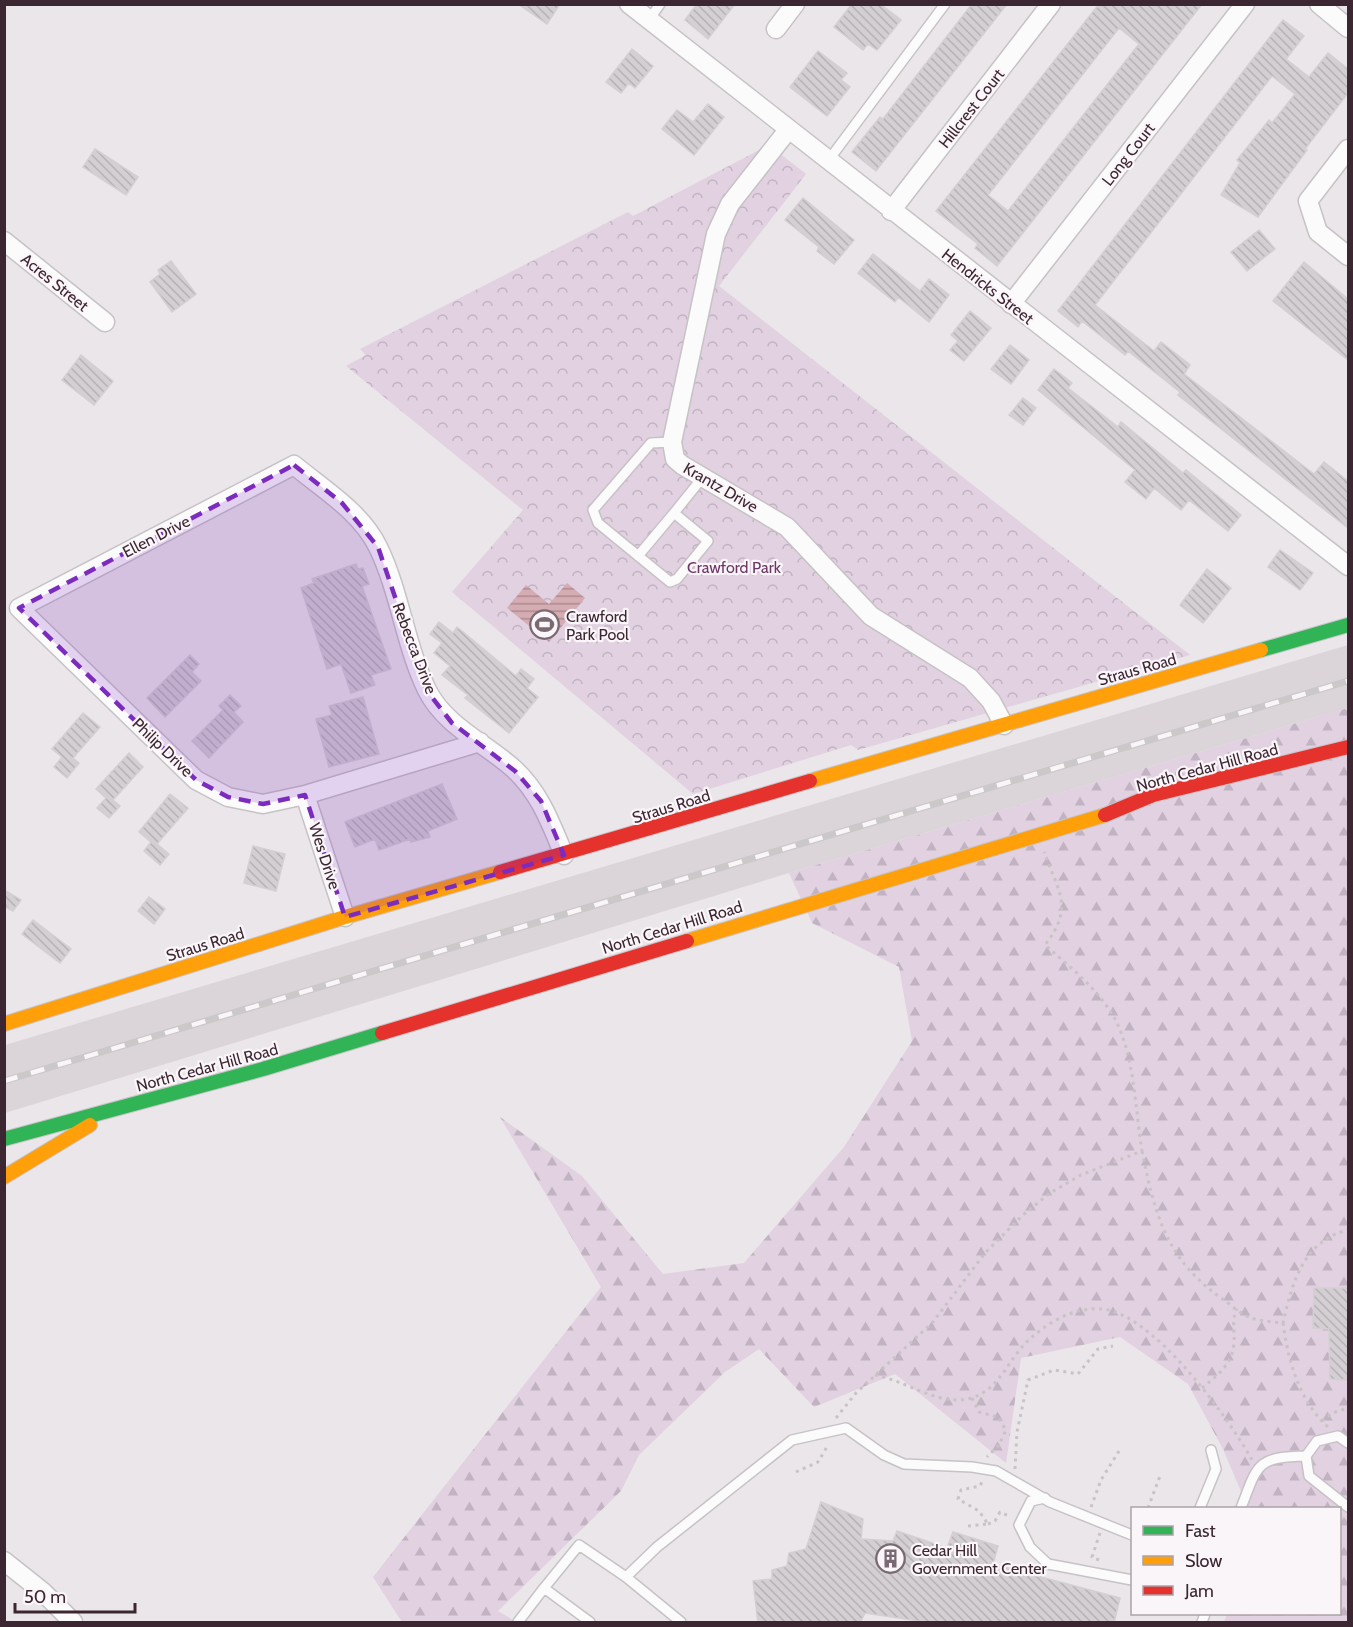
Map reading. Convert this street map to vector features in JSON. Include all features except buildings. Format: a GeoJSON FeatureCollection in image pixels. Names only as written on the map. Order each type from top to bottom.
{"type":"FeatureCollection","features":[{"type":"Feature","properties":{"kind":"street","name":"Hendricks Street"},"geometry":{"type":"LineString","coordinates":[[629,4],[827,162],[1348,566]]}},
{"type":"Feature","properties":{"kind":"street"},"geometry":{"type":"LineString","coordinates":[[776,29],[795,4]]}},
{"type":"Feature","properties":{"kind":"street","name":"Hillcrest Court"},"geometry":{"type":"LineString","coordinates":[[891,211],[1051,4]]}},
{"type":"Feature","properties":{"kind":"street","name":"Long Court"},"geometry":{"type":"LineString","coordinates":[[1011,304],[1245,4]]}},
{"type":"Feature","properties":{"kind":"street"},"geometry":{"type":"LineString","coordinates":[[1319,4],[1345,19]]}},
{"type":"Feature","properties":{"kind":"street","name":"Krantz Drive"},"geometry":{"type":"LineString","coordinates":[[788,130],[730,204],[716,234],[672,442],[675,459],[788,527],[871,616],[970,678],[991,701],[1004,725]]}},
{"type":"Feature","properties":{"kind":"street"},"geometry":{"type":"LineString","coordinates":[[1348,149],[1308,201],[1318,232],[1348,256]]}},
{"type":"Feature","properties":{"kind":"street","name":"Acres Street"},"geometry":{"type":"LineString","coordinates":[[4,241],[105,322]]}},
{"type":"Feature","properties":{"kind":"street","name":"Ellen Drive"},"geometry":{"type":"LineString","coordinates":[[19,608],[294,465]]}},
{"type":"Feature","properties":{"kind":"street","name":"Rebecca Drive"},"geometry":{"type":"LineString","coordinates":[[294,465],[348,510],[378,547],[427,691],[452,723],[480,742],[515,771],[541,801],[564,855]]}},
{"type":"Feature","properties":{"kind":"street","name":"Philip Drive"},"geometry":{"type":"LineString","coordinates":[[19,608],[196,780],[228,797],[263,804],[305,795],[480,742]]}},
{"type":"Feature","properties":{"kind":"street","name":"Straus Road"},"geometry":{"type":"LineString","coordinates":[[4,1024],[345,917],[1348,625]]}},
{"type":"Feature","properties":{"kind":"street","name":"North Cedar Hill Road"},"geometry":{"type":"LineString","coordinates":[[4,1139],[263,1070],[1101,816],[1153,795],[1348,747]]}},
{"type":"Feature","properties":{"kind":"street","name":"Wes Drive"},"geometry":{"type":"LineString","coordinates":[[305,795],[345,917]]}},
{"type":"Feature","properties":{"kind":"street"},"geometry":{"type":"LineString","coordinates":[[4,1177],[121,1107]]}},
{"type":"Feature","properties":{"kind":"street"},"geometry":{"type":"LineString","coordinates":[[4,1562],[43,1592],[74,1623]]}},
{"type":"Feature","properties":{"kind":"lane"},"geometry":{"type":"LineString","coordinates":[[649,20],[660,4]]}},
{"type":"Feature","properties":{"kind":"lane"},"geometry":{"type":"LineString","coordinates":[[827,162],[945,4]]}},
{"type":"Feature","properties":{"kind":"lane"},"geometry":{"type":"LineString","coordinates":[[672,442],[651,443],[592,510],[598,523],[670,582],[676,579],[708,541],[674,513]]}},
{"type":"Feature","properties":{"kind":"lane"},"geometry":{"type":"LineString","coordinates":[[638,556],[703,477]]}},
{"type":"Feature","properties":{"kind":"lane"},"geometry":{"type":"LineString","coordinates":[[627,1578],[657,1547],[792,1440],[827,1430],[846,1428],[885,1455],[904,1464],[972,1467],[996,1471],[1045,1498],[1131,1535]]}},
{"type":"Feature","properties":{"kind":"lane"},"geometry":{"type":"LineString","coordinates":[[1348,1443],[1338,1436],[1317,1441],[1306,1456],[1309,1476],[1348,1507]]}},
{"type":"Feature","properties":{"kind":"lane"},"geometry":{"type":"LineString","coordinates":[[1201,1507],[1216,1469],[1211,1450]]}},
{"type":"Feature","properties":{"kind":"lane"},"geometry":{"type":"LineString","coordinates":[[1241,1507],[1256,1468],[1275,1457],[1306,1456]]}},
{"type":"Feature","properties":{"kind":"lane"},"geometry":{"type":"LineString","coordinates":[[1045,1498],[1031,1501],[1019,1525],[1030,1547],[1048,1564],[1131,1580]]}},
{"type":"Feature","properties":{"kind":"lane"},"geometry":{"type":"LineString","coordinates":[[519,1623],[579,1545],[627,1578],[681,1623]]}},
{"type":"Feature","properties":{"kind":"lane"},"geometry":{"type":"LineString","coordinates":[[544,1588],[590,1623]]}},
{"type":"Feature","properties":{"kind":"path"},"geometry":{"type":"LineString","coordinates":[[1042,847],[1060,891],[1063,915],[1045,945],[1078,975],[1114,1019],[1125,1047],[1153,1203],[1176,1255],[1187,1270],[1250,1318],[1283,1323]]}},
{"type":"Feature","properties":{"kind":"path"},"geometry":{"type":"LineString","coordinates":[[835,1422],[845,1404],[933,1322],[985,1253],[1023,1215],[1050,1193],[1081,1175],[1142,1151]]}},
{"type":"Feature","properties":{"kind":"path"},"geometry":{"type":"LineString","coordinates":[[1348,1230],[1319,1245],[1301,1263],[1283,1323],[1288,1359],[1299,1384],[1322,1421],[1332,1413],[1348,1408]]}},
{"type":"Feature","properties":{"kind":"path"},"geometry":{"type":"LineString","coordinates":[[875,1375],[893,1378],[943,1397],[964,1400],[982,1395],[996,1384],[1029,1339],[1047,1325],[1065,1315],[1101,1309],[1116,1312],[1135,1321],[1202,1388],[1236,1431],[1256,1468]]}},
{"type":"Feature","properties":{"kind":"path"},"geometry":{"type":"LineString","coordinates":[[1202,1388],[1229,1364],[1234,1343],[1233,1317],[1237,1309]]}},
{"type":"Feature","properties":{"kind":"path"},"geometry":{"type":"LineString","coordinates":[[1015,1480],[1017,1432],[1028,1380],[1054,1370],[1078,1374],[1098,1349],[1113,1346]]}},
{"type":"Feature","properties":{"kind":"path"},"geometry":{"type":"LineString","coordinates":[[796,1472],[818,1462],[830,1437]]}},
{"type":"Feature","properties":{"kind":"path"},"geometry":{"type":"LineString","coordinates":[[1087,1517],[1101,1480],[1119,1451]]}},
{"type":"Feature","properties":{"kind":"path"},"geometry":{"type":"LineString","coordinates":[[1149,1507],[1160,1476]]}},
{"type":"Feature","properties":{"kind":"path"},"geometry":{"type":"LineString","coordinates":[[988,1524],[995,1521],[1000,1512]]}},
{"type":"Feature","properties":{"kind":"path"},"geometry":{"type":"LineString","coordinates":[[1103,1523],[1092,1557],[1109,1563]]}},
{"type":"Feature","properties":{"kind":"highlighted area"},"geometry":{"type":"Polygon","coordinates":[[[294,465],[342,503],[378,547],[427,691],[452,723],[515,771],[541,801],[564,855],[345,917],[305,795],[263,804],[228,797],[196,780],[19,608],[294,465]]]}},
{"type":"Feature","properties":{"kind":"shaded area","name":"Crawford Park Pool"},"geometry":{"type":"Polygon","coordinates":[[[567,583],[585,598],[549,642],[507,608],[526,585],[549,604],[567,583]]]}},
{"type":"Feature","properties":{"kind":"shaded area"},"geometry":{"type":"Polygon","coordinates":[[[1348,645],[1348,708],[789,873],[5,1113],[5,1045],[1348,645]]]}},
{"type":"Feature","properties":{"kind":"green space","name":"Crawford Park"},"geometry":{"type":"Polygon","coordinates":[[[769,145],[806,174],[719,286],[1190,655],[858,750],[851,745],[693,794],[452,592],[523,510],[346,366],[366,355],[360,349],[628,212],[633,216],[769,145]]]}},
{"type":"Feature","properties":{"kind":"green space"},"geometry":{"type":"Polygon","coordinates":[[[1348,708],[1348,1622],[1224,1622],[1227,1615],[1341,1615],[1341,1507],[1248,1507],[1223,1449],[1188,1384],[1120,1337],[1021,1358],[1006,1463],[895,1374],[814,1407],[759,1349],[725,1372],[639,1455],[621,1491],[498,1611],[516,1622],[402,1622],[373,1577],[601,1287],[500,1117],[582,1176],[663,1274],[744,1263],[844,1147],[912,1041],[899,967],[812,923],[789,873],[1348,708]]]}},
{"type":"Feature","properties":{"kind":"railway"},"geometry":{"type":"LineString","coordinates":[[4,1081],[1348,681]]}},
{"type":"Feature","properties":{"kind":"traffic: fast"},"geometry":{"type":"LineString","coordinates":[[1261,650],[1348,625]]}},
{"type":"Feature","properties":{"kind":"traffic: fast"},"geometry":{"type":"LineString","coordinates":[[4,1139],[263,1069],[382,1033]]}},
{"type":"Feature","properties":{"kind":"traffic: slow"},"geometry":{"type":"LineString","coordinates":[[810,781],[1261,650]]}},
{"type":"Feature","properties":{"kind":"traffic: slow"},"geometry":{"type":"LineString","coordinates":[[687,941],[1105,815]]}},
{"type":"Feature","properties":{"kind":"traffic: slow"},"geometry":{"type":"LineString","coordinates":[[4,1024],[345,917],[500,872]]}},
{"type":"Feature","properties":{"kind":"traffic: slow"},"geometry":{"type":"LineString","coordinates":[[4,1177],[90,1125]]}},
{"type":"Feature","properties":{"kind":"traffic: jam"},"geometry":{"type":"LineString","coordinates":[[1105,815],[1153,795],[1348,747]]}},
{"type":"Feature","properties":{"kind":"traffic: jam"},"geometry":{"type":"LineString","coordinates":[[500,872],[810,781]]}},
{"type":"Feature","properties":{"kind":"traffic: jam"},"geometry":{"type":"LineString","coordinates":[[382,1033],[687,941]]}},
{"type":"Feature","properties":{"kind":"place","name":"Crawford Park Pool"},"geometry":{"type":"Point","coordinates":[545,625]}},
{"type":"Feature","properties":{"kind":"place","name":"Cedar Hill Government Center"},"geometry":{"type":"Point","coordinates":[891,1559]}}]}
